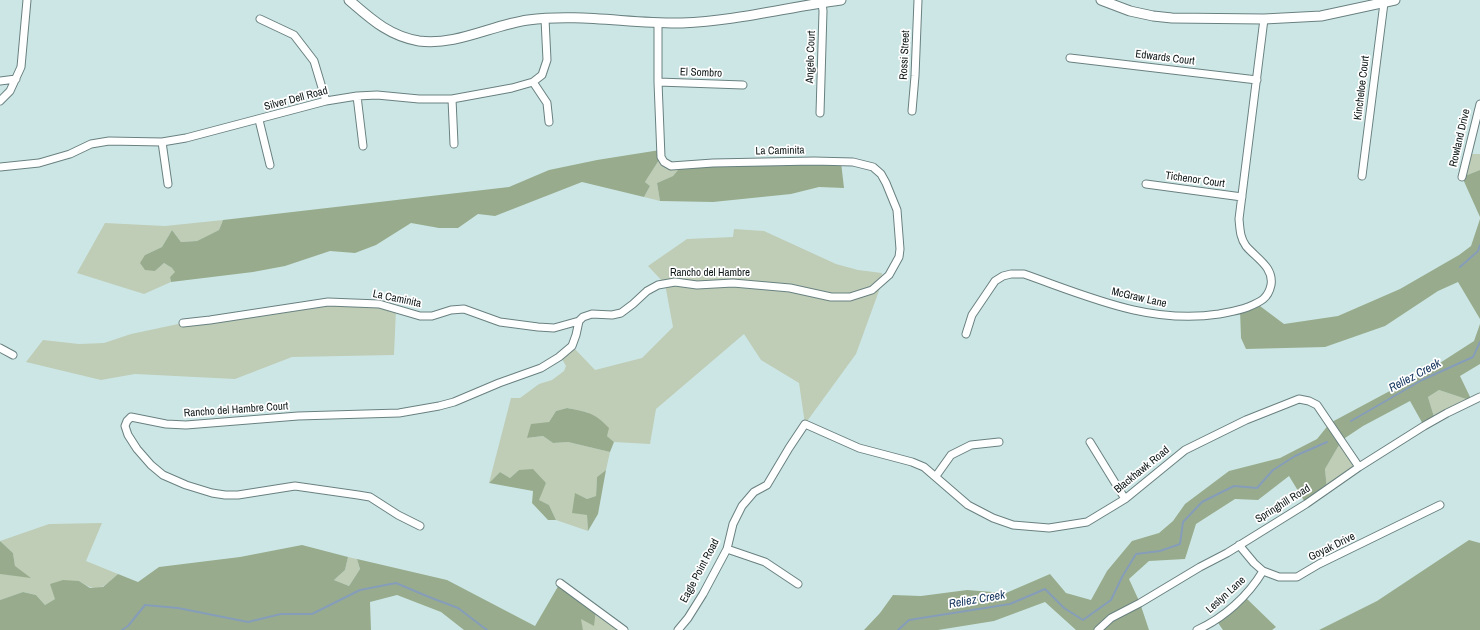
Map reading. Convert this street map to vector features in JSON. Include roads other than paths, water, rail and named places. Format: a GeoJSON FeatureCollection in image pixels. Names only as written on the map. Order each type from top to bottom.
{"type":"FeatureCollection","features":[{"type":"Feature","properties":{"kind":"main road"},"geometry":{"type":"LineString","coordinates":[[349,0],[386,30],[420,41],[449,40],[511,23],[528,20],[564,18],[658,23],[709,22],[841,0]]}},
{"type":"Feature","properties":{"kind":"main road"},"geometry":{"type":"LineString","coordinates":[[1100,0],[1130,11],[1153,16],[1172,18],[1264,19],[1321,16],[1395,0]]}},
{"type":"Feature","properties":{"kind":"street"},"geometry":{"type":"LineString","coordinates":[[0,100],[10,91],[21,67],[27,0]]}},
{"type":"Feature","properties":{"kind":"street","name":"Rossi Street"},"geometry":{"type":"LineString","coordinates":[[912,111],[918,0]]}},
{"type":"Feature","properties":{"kind":"street","name":"Angelo Court"},"geometry":{"type":"LineString","coordinates":[[820,113],[822,3]]}},
{"type":"Feature","properties":{"kind":"street","name":"Kincheloe Court"},"geometry":{"type":"LineString","coordinates":[[1362,176],[1384,3]]}},
{"type":"Feature","properties":{"kind":"street"},"geometry":{"type":"LineString","coordinates":[[260,19],[294,35],[314,61],[326,101]]}},
{"type":"Feature","properties":{"kind":"street"},"geometry":{"type":"LineString","coordinates":[[545,19],[547,60],[542,75],[533,82],[547,103],[549,122]]}},
{"type":"Feature","properties":{"kind":"street","name":"McGraw Lane"},"geometry":{"type":"LineString","coordinates":[[966,334],[972,315],[990,288],[1003,276],[1011,274],[1024,274],[1122,308],[1164,316],[1201,316],[1240,310],[1262,301],[1269,294],[1271,283],[1269,272],[1265,265],[1246,245],[1241,235],[1240,220],[1264,19]]}},
{"type":"Feature","properties":{"kind":"street","name":"La Caminita"},"geometry":{"type":"LineString","coordinates":[[658,23],[658,82],[661,157],[664,162],[671,166],[714,163],[814,161],[853,162],[874,167],[881,174],[897,210],[900,249],[899,257],[889,275],[872,290],[850,297]]}},
{"type":"Feature","properties":{"kind":"street","name":"Edwards Court"},"geometry":{"type":"LineString","coordinates":[[1070,58],[1257,80]]}},
{"type":"Feature","properties":{"kind":"street"},"geometry":{"type":"LineString","coordinates":[[0,81],[16,79]]}},
{"type":"Feature","properties":{"kind":"street","name":"Silver Dell Road"},"geometry":{"type":"LineString","coordinates":[[0,167],[39,163],[70,154],[91,144],[109,141],[162,142],[186,138],[259,120],[326,101],[357,96],[377,95],[419,99],[452,99],[512,88],[533,82]]}},
{"type":"Feature","properties":{"kind":"street","name":"El Sombro"},"geometry":{"type":"LineString","coordinates":[[658,82],[743,85]]}},
{"type":"Feature","properties":{"kind":"street"},"geometry":{"type":"LineString","coordinates":[[357,96],[363,146]]}},
{"type":"Feature","properties":{"kind":"street"},"geometry":{"type":"LineString","coordinates":[[452,99],[454,144]]}},
{"type":"Feature","properties":{"kind":"street","name":"Rowland Drive"},"geometry":{"type":"LineString","coordinates":[[1462,177],[1480,104]]}},
{"type":"Feature","properties":{"kind":"street"},"geometry":{"type":"LineString","coordinates":[[259,120],[270,165]]}},
{"type":"Feature","properties":{"kind":"street"},"geometry":{"type":"LineString","coordinates":[[162,142],[168,184]]}},
{"type":"Feature","properties":{"kind":"street","name":"Tichenor Court"},"geometry":{"type":"LineString","coordinates":[[1146,184],[1242,197]]}},
{"type":"Feature","properties":{"kind":"street","name":"Rancho del Hambre"},"geometry":{"type":"LineString","coordinates":[[579,321],[583,317],[592,314],[612,315],[621,313],[634,304],[647,291],[658,285],[675,282],[697,285],[732,283],[768,285],[831,297],[850,297]]}},
{"type":"Feature","properties":{"kind":"street","name":"La Caminita"},"geometry":{"type":"LineString","coordinates":[[183,323],[328,302],[379,304],[420,316],[432,316],[451,310],[464,310],[500,322],[538,327],[554,328],[579,321]]}},
{"type":"Feature","properties":{"kind":"street","name":"Rancho del Hambre Court"},"geometry":{"type":"LineString","coordinates":[[420,526],[398,515],[370,497],[358,494],[295,486],[238,495],[225,495],[212,493],[186,485],[163,475],[151,465],[137,449],[128,435],[125,426],[131,417],[166,424],[186,425],[298,416],[399,413],[439,406],[454,402],[499,383],[541,368],[559,357],[572,346],[579,321]]}},
{"type":"Feature","properties":{"kind":"street"},"geometry":{"type":"LineString","coordinates":[[0,348],[13,355]]}},
{"type":"Feature","properties":{"kind":"street","name":"Springhill Road"},"geometry":{"type":"LineString","coordinates":[[1098,630],[1111,618],[1140,603],[1239,545],[1316,497],[1359,467],[1447,413],[1480,397]]}},
{"type":"Feature","properties":{"kind":"street","name":"Blackhawk Road"},"geometry":{"type":"LineString","coordinates":[[805,424],[859,448],[924,467],[968,505],[993,518],[1013,525],[1048,528],[1087,522],[1125,499],[1184,450],[1246,420],[1299,399],[1317,405],[1359,467]]}},
{"type":"Feature","properties":{"kind":"street","name":"Eagle Point Road"},"geometry":{"type":"LineString","coordinates":[[678,630],[688,618],[703,594],[727,549],[733,524],[742,506],[754,492],[767,485],[805,424]]}},
{"type":"Feature","properties":{"kind":"street"},"geometry":{"type":"LineString","coordinates":[[936,476],[951,456],[971,445],[999,442]]}},
{"type":"Feature","properties":{"kind":"street"},"geometry":{"type":"LineString","coordinates":[[1090,442],[1125,499]]}},
{"type":"Feature","properties":{"kind":"street","name":"Goyak Drive"},"geometry":{"type":"LineString","coordinates":[[1239,545],[1263,571],[1279,577],[1297,577],[1319,564],[1440,505]]}},
{"type":"Feature","properties":{"kind":"street"},"geometry":{"type":"LineString","coordinates":[[727,549],[765,562],[798,584]]}},
{"type":"Feature","properties":{"kind":"street","name":"Leslyn Lane"},"geometry":{"type":"LineString","coordinates":[[1197,630],[1208,626],[1228,610],[1256,583],[1263,571]]}},
{"type":"Feature","properties":{"kind":"street"},"geometry":{"type":"LineString","coordinates":[[560,583],[624,630]]}},
{"type":"Feature","properties":{"kind":"waterway"},"geometry":{"type":"LineString","coordinates":[[1460,267],[1478,251],[1480,245]]}},
{"type":"Feature","properties":{"kind":"waterway","name":"Reliez Creek"},"geometry":{"type":"LineString","coordinates":[[1351,421],[1422,380],[1473,357],[1480,342]]}},
{"type":"Feature","properties":{"kind":"waterway","name":"Reliez Creek"},"geometry":{"type":"LineString","coordinates":[[898,630],[909,620],[1010,604],[1045,589],[1064,608],[1083,620],[1111,600],[1122,577],[1136,554],[1160,551],[1180,544],[1183,522],[1202,502],[1234,486],[1257,488],[1273,470],[1295,456],[1327,442]]}},
{"type":"Feature","properties":{"kind":"waterway"},"geometry":{"type":"LineString","coordinates":[[122,630],[128,626],[145,605],[178,608],[248,622],[281,614],[312,614],[360,590],[396,583],[458,608],[487,630]]}}]}
